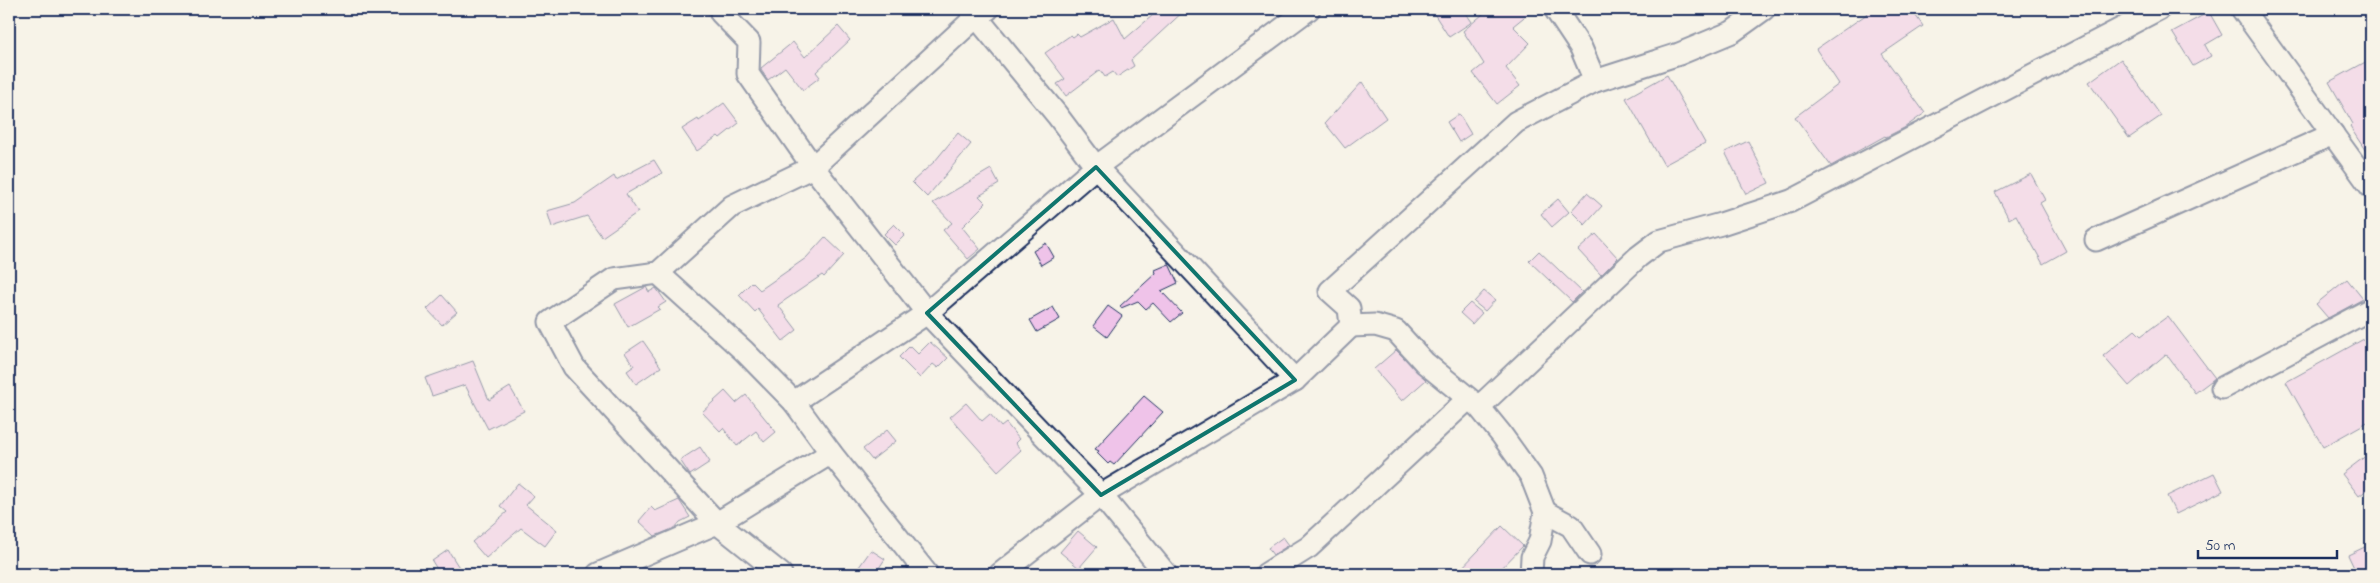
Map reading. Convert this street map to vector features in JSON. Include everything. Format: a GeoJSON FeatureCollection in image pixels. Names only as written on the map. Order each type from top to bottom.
{"type":"FeatureCollection","features":[{"type":"Feature","properties":{"kind":"street"},"geometry":{"type":"LineString","coordinates":[[794,402],[927,313],[1096,167],[1309,9]]}},
{"type":"Feature","properties":{"kind":"street"},"geometry":{"type":"LineString","coordinates":[[1554,9],[1581,48],[1595,81]]}},
{"type":"Feature","properties":{"kind":"street"},"geometry":{"type":"LineString","coordinates":[[1531,574],[1532,557],[1540,541],[1545,512],[1531,476],[1473,403],[1424,363],[1396,331],[1350,317],[1330,291],[1516,122],[1595,81],[1680,54],[1732,32],[1764,9]]}},
{"type":"Feature","properties":{"kind":"street"},"geometry":{"type":"LineString","coordinates":[[1266,574],[1309,547],[1638,257],[1659,241],[1721,224],[1791,201],[2159,9]]}},
{"type":"Feature","properties":{"kind":"street"},"geometry":{"type":"LineString","coordinates":[[2242,9],[2371,187]]}},
{"type":"Feature","properties":{"kind":"street"},"geometry":{"type":"LineString","coordinates":[[781,574],[717,523],[574,367],[550,322],[614,279],[658,273],[732,206],[813,167],[978,11],[1096,167],[1294,380]]}},
{"type":"Feature","properties":{"kind":"street"},"geometry":{"type":"LineString","coordinates":[[721,13],[749,42],[748,74],[813,167],[927,313],[1102,495],[1166,574]]}},
{"type":"Feature","properties":{"kind":"street"},"geometry":{"type":"LineString","coordinates":[[2096,240],[2333,134]]}},
{"type":"Feature","properties":{"kind":"street"},"geometry":{"type":"LineString","coordinates":[[658,273],[744,351],[794,402],[927,574]]}},
{"type":"Feature","properties":{"kind":"street"},"geometry":{"type":"LineString","coordinates":[[2222,388],[2371,309]]}},
{"type":"Feature","properties":{"kind":"street"},"geometry":{"type":"LineString","coordinates":[[1000,574],[1102,495],[1294,380],[1350,317]]}},
{"type":"Feature","properties":{"kind":"street"},"geometry":{"type":"LineString","coordinates":[[598,574],[717,523],[831,452]]}},
{"type":"Feature","properties":{"kind":"street"},"geometry":{"type":"LineString","coordinates":[[1545,512],[1571,526],[1590,554]]}},
{"type":"Feature","properties":{"kind":"highlighted area"},"geometry":{"type":"Polygon","coordinates":[[[1096,167],[1295,380],[1101,495],[927,313],[1096,167]]]}},
{"type":"Feature","properties":{"kind":"building"},"geometry":{"type":"Polygon","coordinates":[[[1160,9],[1186,9],[1131,60],[1134,66],[1117,77],[1113,72],[1105,77],[1100,70],[1066,96],[1057,84],[1065,79],[1045,53],[1071,35],[1073,37],[1077,34],[1080,37],[1114,18],[1125,39],[1160,9]]]}},
{"type":"Feature","properties":{"kind":"building"},"geometry":{"type":"Polygon","coordinates":[[[1431,9],[1463,9],[1472,22],[1449,37],[1431,9]]]}},
{"type":"Feature","properties":{"kind":"building"},"geometry":{"type":"Polygon","coordinates":[[[1489,9],[1534,9],[1513,26],[1530,43],[1506,68],[1520,86],[1497,104],[1473,73],[1484,64],[1463,31],[1489,9]]]}},
{"type":"Feature","properties":{"kind":"building"},"geometry":{"type":"Polygon","coordinates":[[[1864,9],[1911,9],[1923,26],[1882,54],[1925,113],[1904,128],[1885,136],[1831,166],[1795,117],[1839,84],[1816,49],[1867,14],[1864,9]]]}},
{"type":"Feature","properties":{"kind":"building"},"geometry":{"type":"Polygon","coordinates":[[[2209,12],[2222,35],[2205,45],[2211,56],[2193,66],[2172,32],[2209,12]]]}},
{"type":"Feature","properties":{"kind":"building"},"geometry":{"type":"Polygon","coordinates":[[[838,26],[850,40],[816,72],[820,77],[803,90],[785,67],[768,80],[761,70],[761,68],[793,42],[805,57],[838,26]]]}},
{"type":"Feature","properties":{"kind":"building"},"geometry":{"type":"Polygon","coordinates":[[[2121,59],[2161,116],[2129,138],[2089,82],[2121,59]]]}},
{"type":"Feature","properties":{"kind":"building"},"geometry":{"type":"Polygon","coordinates":[[[2371,59],[2371,159],[2350,127],[2353,124],[2329,82],[2371,59]]]}},
{"type":"Feature","properties":{"kind":"building"},"geometry":{"type":"Polygon","coordinates":[[[1667,75],[1705,143],[1664,165],[1626,98],[1667,75]]]}},
{"type":"Feature","properties":{"kind":"building"},"geometry":{"type":"Polygon","coordinates":[[[1362,82],[1386,118],[1345,148],[1325,123],[1362,82]]]}},
{"type":"Feature","properties":{"kind":"building"},"geometry":{"type":"Polygon","coordinates":[[[724,103],[739,123],[720,138],[718,136],[697,151],[682,129],[698,119],[699,121],[724,103]]]}},
{"type":"Feature","properties":{"kind":"building"},"geometry":{"type":"Polygon","coordinates":[[[1459,114],[1471,134],[1459,142],[1447,122],[1459,114]]]}},
{"type":"Feature","properties":{"kind":"building"},"geometry":{"type":"Polygon","coordinates":[[[958,133],[971,144],[927,197],[912,182],[935,161],[958,133]]]}},
{"type":"Feature","properties":{"kind":"building"},"geometry":{"type":"Polygon","coordinates":[[[1748,141],[1769,183],[1746,194],[1725,152],[1748,141]]]}},
{"type":"Feature","properties":{"kind":"building"},"geometry":{"type":"Polygon","coordinates":[[[654,160],[662,173],[626,194],[638,212],[602,237],[587,216],[552,227],[547,211],[575,203],[614,176],[616,180],[654,160]]]}},
{"type":"Feature","properties":{"kind":"building"},"geometry":{"type":"Polygon","coordinates":[[[991,169],[999,184],[979,196],[986,203],[962,227],[980,249],[968,259],[943,230],[952,223],[933,203],[991,169]]]}},
{"type":"Feature","properties":{"kind":"building"},"geometry":{"type":"Polygon","coordinates":[[[2031,174],[2045,200],[2040,203],[2066,251],[2043,264],[2016,215],[2009,219],[1995,192],[2031,174]]]}},
{"type":"Feature","properties":{"kind":"building"},"geometry":{"type":"Polygon","coordinates":[[[1587,193],[1602,206],[1585,225],[1571,211],[1587,193]]]}},
{"type":"Feature","properties":{"kind":"building"},"geometry":{"type":"Polygon","coordinates":[[[1558,199],[1569,212],[1552,227],[1541,214],[1558,199]]]}},
{"type":"Feature","properties":{"kind":"building"},"geometry":{"type":"Polygon","coordinates":[[[894,224],[905,235],[895,245],[884,234],[894,224]]]}},
{"type":"Feature","properties":{"kind":"building"},"geometry":{"type":"Polygon","coordinates":[[[1596,234],[1618,258],[1601,275],[1578,250],[1596,234]]]}},
{"type":"Feature","properties":{"kind":"building"},"geometry":{"type":"Polygon","coordinates":[[[825,237],[844,255],[824,277],[822,275],[778,305],[797,330],[783,341],[758,309],[755,312],[739,295],[752,282],[760,290],[806,258],[825,237]]]}},
{"type":"Feature","properties":{"kind":"building"},"geometry":{"type":"Polygon","coordinates":[[[1046,243],[1054,257],[1041,265],[1033,251],[1046,243]]]}},
{"type":"Feature","properties":{"kind":"building"},"geometry":{"type":"Polygon","coordinates":[[[1539,251],[1582,292],[1572,302],[1529,261],[1539,251]]]}},
{"type":"Feature","properties":{"kind":"building"},"geometry":{"type":"Polygon","coordinates":[[[1169,264],[1178,283],[1161,291],[1182,313],[1171,322],[1153,303],[1146,309],[1138,301],[1121,308],[1120,306],[1156,273],[1155,270],[1169,264]]]}},
{"type":"Feature","properties":{"kind":"building"},"geometry":{"type":"Polygon","coordinates":[[[2347,279],[2363,299],[2328,318],[2316,304],[2347,279]]]}},
{"type":"Feature","properties":{"kind":"building"},"geometry":{"type":"Polygon","coordinates":[[[646,287],[649,292],[656,288],[666,302],[658,307],[660,309],[628,327],[615,304],[646,287]]]}},
{"type":"Feature","properties":{"kind":"building"},"geometry":{"type":"Polygon","coordinates":[[[1484,291],[1495,300],[1485,311],[1474,302],[1484,291]]]}},
{"type":"Feature","properties":{"kind":"building"},"geometry":{"type":"Polygon","coordinates":[[[442,295],[457,312],[442,325],[427,309],[442,295]]]}},
{"type":"Feature","properties":{"kind":"building"},"geometry":{"type":"Polygon","coordinates":[[[1470,303],[1482,313],[1472,324],[1460,313],[1470,303]]]}},
{"type":"Feature","properties":{"kind":"building"},"geometry":{"type":"Polygon","coordinates":[[[1108,306],[1122,316],[1107,337],[1093,326],[1108,306]]]}},
{"type":"Feature","properties":{"kind":"building"},"geometry":{"type":"Polygon","coordinates":[[[1053,307],[1060,319],[1037,332],[1030,320],[1053,307]]]}},
{"type":"Feature","properties":{"kind":"building"},"geometry":{"type":"Polygon","coordinates":[[[2168,316],[2215,378],[2195,393],[2166,354],[2129,386],[2103,356],[2135,330],[2141,336],[2168,316]]]}},
{"type":"Feature","properties":{"kind":"building"},"geometry":{"type":"Polygon","coordinates":[[[2371,335],[2371,420],[2323,447],[2286,382],[2371,335]]]}},
{"type":"Feature","properties":{"kind":"building"},"geometry":{"type":"Polygon","coordinates":[[[643,341],[661,367],[636,384],[627,371],[634,366],[625,353],[643,341]]]}},
{"type":"Feature","properties":{"kind":"building"},"geometry":{"type":"Polygon","coordinates":[[[930,342],[948,358],[938,368],[933,364],[920,378],[899,357],[910,346],[918,354],[930,342]]]}},
{"type":"Feature","properties":{"kind":"building"},"geometry":{"type":"Polygon","coordinates":[[[1396,350],[1426,380],[1402,401],[1374,369],[1396,350]]]}},
{"type":"Feature","properties":{"kind":"building"},"geometry":{"type":"Polygon","coordinates":[[[473,361],[489,400],[510,387],[524,411],[488,429],[465,385],[432,396],[425,378],[473,361]]]}},
{"type":"Feature","properties":{"kind":"building"},"geometry":{"type":"Polygon","coordinates":[[[725,391],[736,403],[746,395],[776,432],[764,442],[756,431],[737,446],[723,428],[720,431],[702,412],[725,391]]]}},
{"type":"Feature","properties":{"kind":"building"},"geometry":{"type":"Polygon","coordinates":[[[1144,396],[1163,412],[1114,465],[1110,462],[1108,464],[1097,453],[1099,451],[1095,449],[1144,396]]]}},
{"type":"Feature","properties":{"kind":"building"},"geometry":{"type":"Polygon","coordinates":[[[966,403],[982,421],[990,414],[1001,427],[1006,423],[1019,439],[1015,443],[1021,450],[998,471],[950,417],[966,403]]]}},
{"type":"Feature","properties":{"kind":"building"},"geometry":{"type":"Polygon","coordinates":[[[887,430],[896,441],[872,460],[863,449],[887,430]]]}},
{"type":"Feature","properties":{"kind":"building"},"geometry":{"type":"Polygon","coordinates":[[[700,447],[710,462],[690,475],[680,460],[700,447]]]}},
{"type":"Feature","properties":{"kind":"building"},"geometry":{"type":"Polygon","coordinates":[[[2371,452],[2371,487],[2359,496],[2342,474],[2371,452]]]}},
{"type":"Feature","properties":{"kind":"building"},"geometry":{"type":"Polygon","coordinates":[[[2214,473],[2223,491],[2176,514],[2167,496],[2214,473]]]}},
{"type":"Feature","properties":{"kind":"building"},"geometry":{"type":"Polygon","coordinates":[[[518,483],[534,496],[526,505],[557,530],[545,546],[521,528],[486,558],[472,542],[507,512],[500,506],[518,483]]]}},
{"type":"Feature","properties":{"kind":"building"},"geometry":{"type":"Polygon","coordinates":[[[679,500],[690,517],[680,522],[675,528],[655,536],[639,521],[651,507],[655,511],[679,500]]]}},
{"type":"Feature","properties":{"kind":"building"},"geometry":{"type":"Polygon","coordinates":[[[1502,526],[1523,546],[1496,574],[1456,574],[1502,526]]]}},
{"type":"Feature","properties":{"kind":"building"},"geometry":{"type":"Polygon","coordinates":[[[1078,531],[1097,547],[1079,568],[1060,552],[1078,531]]]}},
{"type":"Feature","properties":{"kind":"building"},"geometry":{"type":"Polygon","coordinates":[[[1283,537],[1289,545],[1273,555],[1268,548],[1283,537]]]}},
{"type":"Feature","properties":{"kind":"building"},"geometry":{"type":"Polygon","coordinates":[[[2371,544],[2371,567],[2357,574],[2348,555],[2371,544]]]}},
{"type":"Feature","properties":{"kind":"building"},"geometry":{"type":"Polygon","coordinates":[[[448,550],[460,569],[452,574],[440,574],[432,561],[448,550]]]}},
{"type":"Feature","properties":{"kind":"building"},"geometry":{"type":"Polygon","coordinates":[[[871,550],[885,559],[875,574],[854,574],[871,550]]]}}]}
